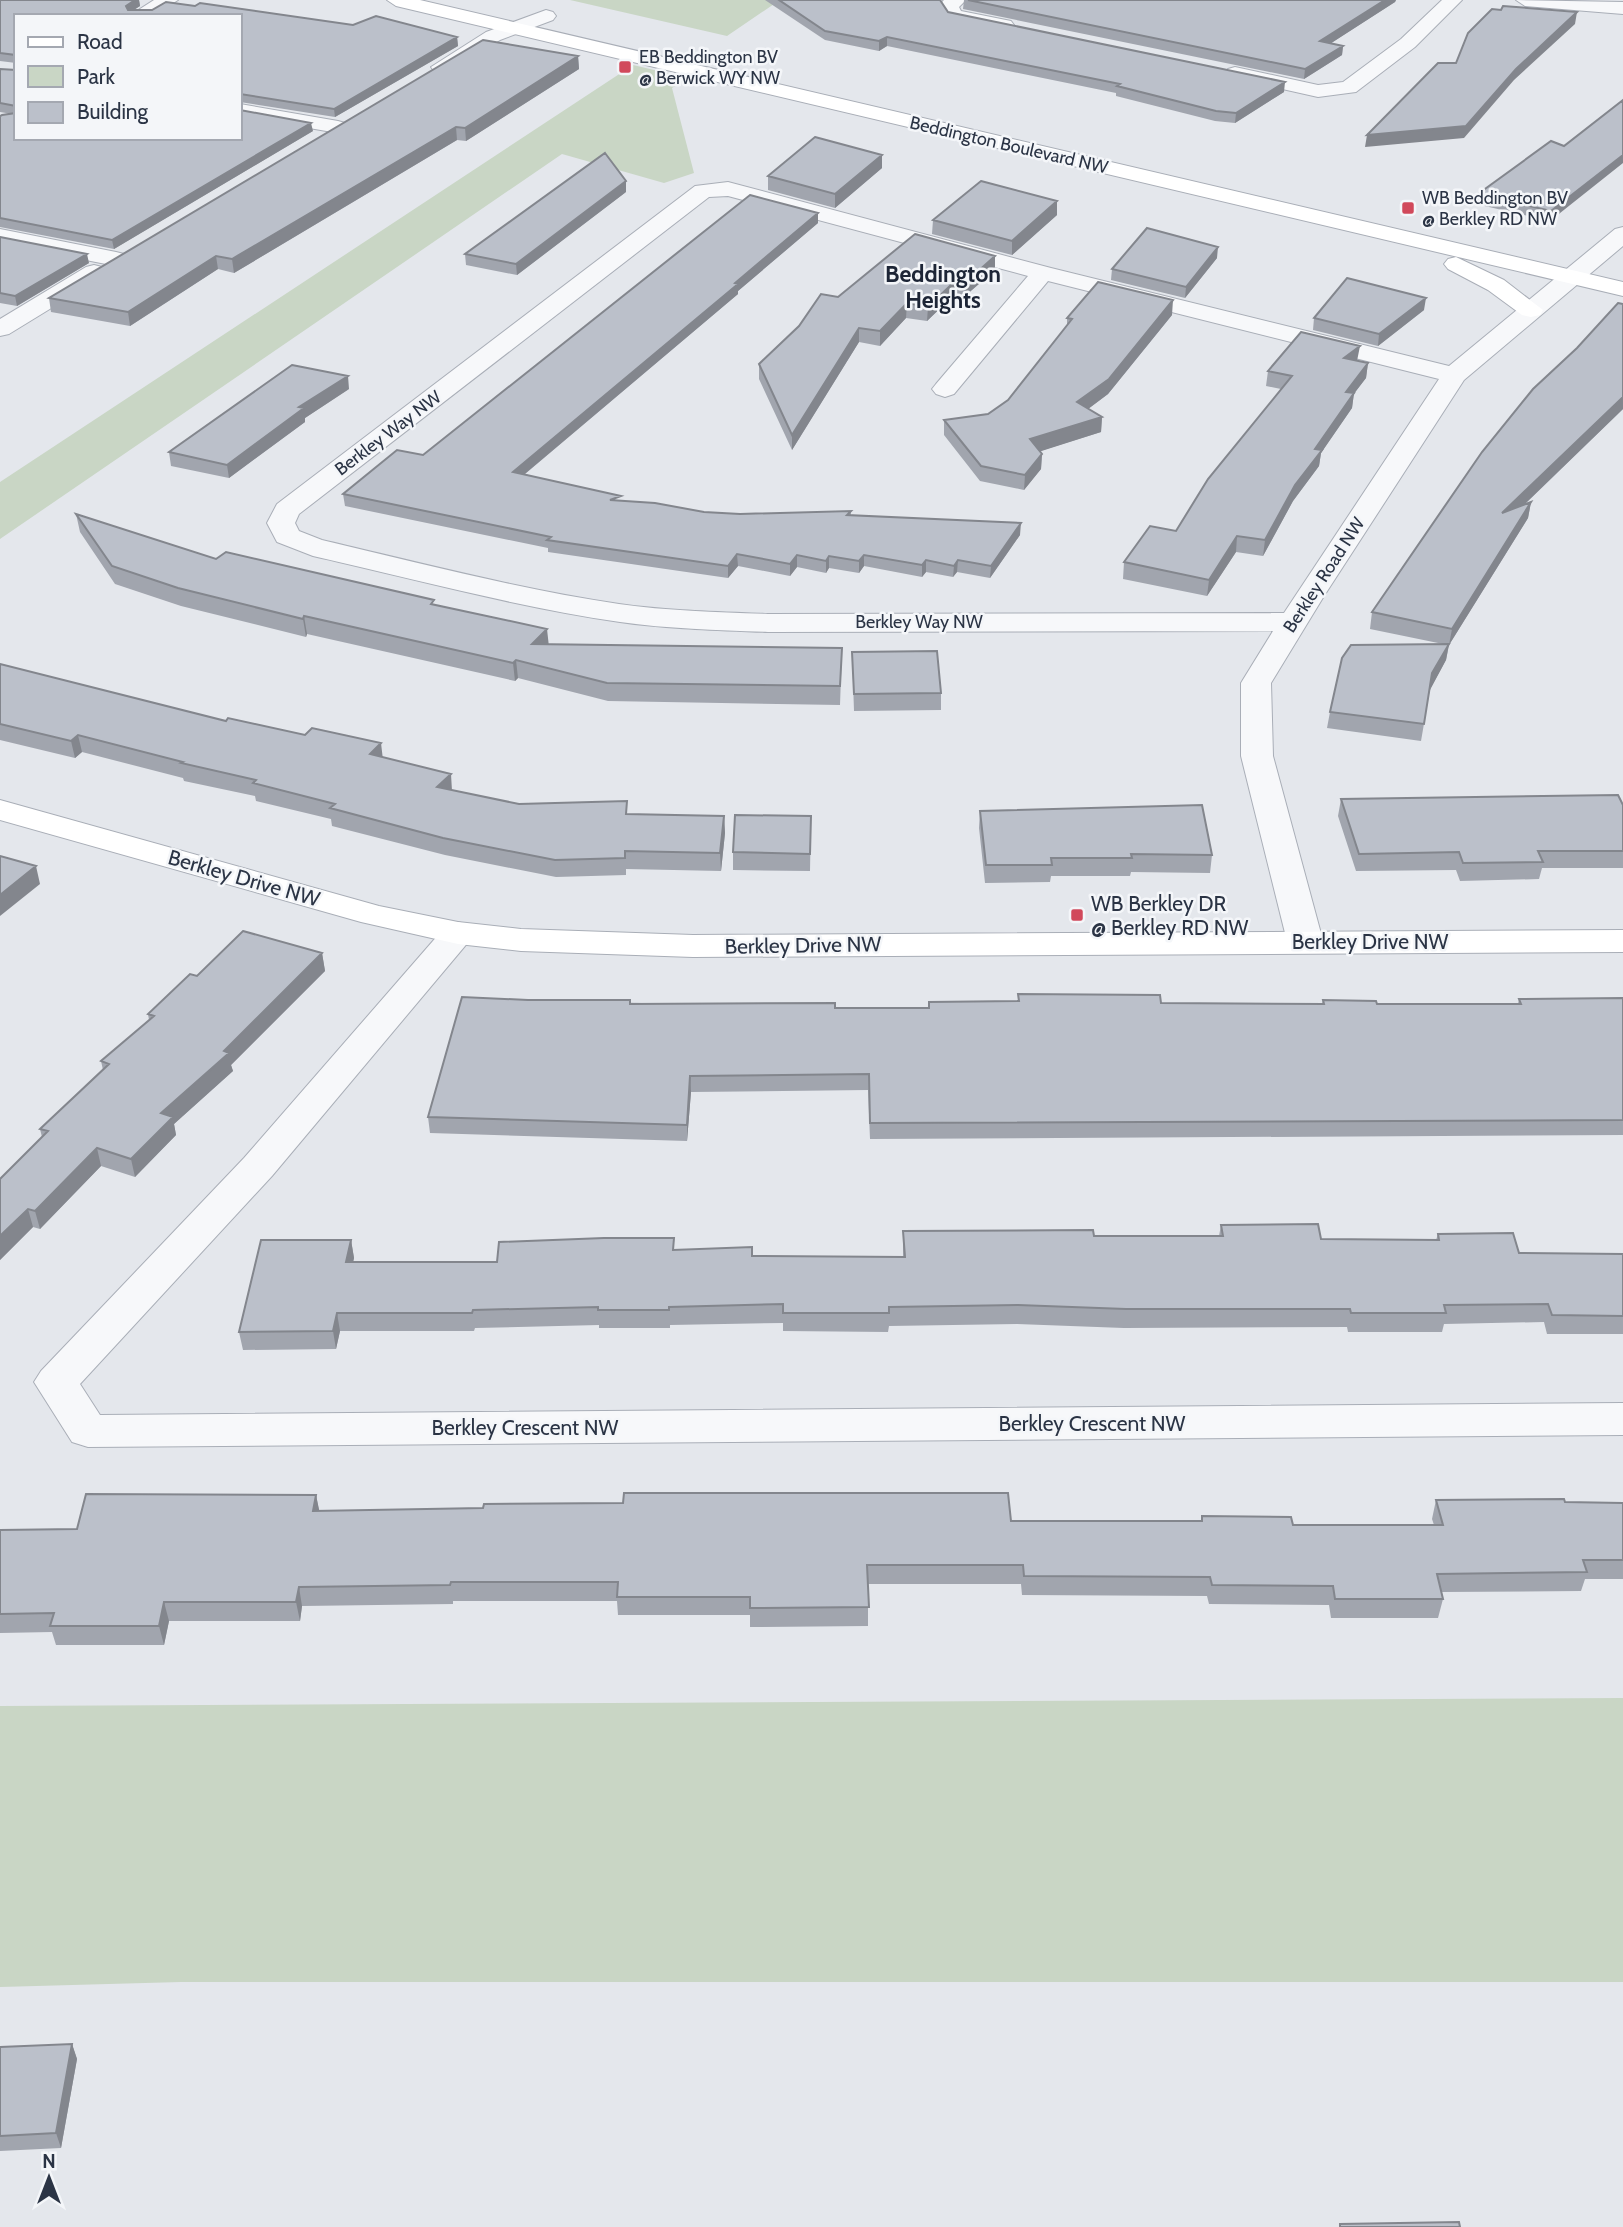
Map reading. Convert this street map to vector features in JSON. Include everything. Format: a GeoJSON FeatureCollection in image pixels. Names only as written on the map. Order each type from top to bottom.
{"type":"FeatureCollection","features":[{"type":"Feature","properties":{"kind":"main road","name":"Beddington Boulevard NW"},"geometry":{"type":"LineString","coordinates":[[396,0],[1623,289]]}},
{"type":"Feature","properties":{"kind":"main road"},"geometry":{"type":"LineString","coordinates":[[478,0],[846,85]]}},
{"type":"Feature","properties":{"kind":"main road"},"geometry":{"type":"LineString","coordinates":[[423,6],[429,16],[442,21],[474,47]]}},
{"type":"Feature","properties":{"kind":"main road"},"geometry":{"type":"LineString","coordinates":[[1390,234],[1475,272],[1531,310]]}},
{"type":"Feature","properties":{"kind":"main road"},"geometry":{"type":"LineString","coordinates":[[1566,252],[1623,266]]}},
{"type":"Feature","properties":{"kind":"main road","name":"Berkley Drive NW"},"geometry":{"type":"LineString","coordinates":[[0,810],[373,915],[458,933],[521,940],[693,947],[1623,941]]}},
{"type":"Feature","properties":{"kind":"street"},"geometry":{"type":"LineString","coordinates":[[142,14],[169,0]]}},
{"type":"Feature","properties":{"kind":"street"},"geometry":{"type":"LineString","coordinates":[[957,0],[948,6],[955,15],[1023,29]]}},
{"type":"Feature","properties":{"kind":"street"},"geometry":{"type":"LineString","coordinates":[[1212,69],[1318,91],[1349,88],[1408,43],[1452,0]]}},
{"type":"Feature","properties":{"kind":"street"},"geometry":{"type":"LineString","coordinates":[[1525,0],[1623,8]]}},
{"type":"Feature","properties":{"kind":"street"},"geometry":{"type":"LineString","coordinates":[[417,80],[474,47],[546,16]]}},
{"type":"Feature","properties":{"kind":"street"},"geometry":{"type":"LineString","coordinates":[[242,110],[338,127]]}},
{"type":"Feature","properties":{"kind":"street"},"geometry":{"type":"LineString","coordinates":[[310,144],[361,114]]}},
{"type":"Feature","properties":{"kind":"street","name":"Berkley Way NW"},"geometry":{"type":"LineString","coordinates":[[1293,622],[768,623],[621,613],[547,600],[313,547],[287,536],[281,523],[287,510],[703,191],[729,189],[1043,273],[1454,376]]}},
{"type":"Feature","properties":{"kind":"street","name":"Berkley Road NW"},"geometry":{"type":"LineString","coordinates":[[1305,941],[1257,756],[1256,683],[1454,376],[1623,234]]}},
{"type":"Feature","properties":{"kind":"street"},"geometry":{"type":"LineString","coordinates":[[0,236],[116,258]]}},
{"type":"Feature","properties":{"kind":"street"},"geometry":{"type":"LineString","coordinates":[[0,330],[138,245]]}},
{"type":"Feature","properties":{"kind":"street"},"geometry":{"type":"LineString","coordinates":[[945,389],[1043,273]]}},
{"type":"Feature","properties":{"kind":"street","name":"Berkley Crescent NW"},"geometry":{"type":"LineString","coordinates":[[458,933],[258,1167],[57,1382],[88,1431],[1623,1419]]}},
{"type":"Feature","properties":{"kind":"green space"},"geometry":{"type":"Polygon","coordinates":[[[570,0],[780,0],[727,36],[570,0]]]}},
{"type":"Feature","properties":{"kind":"green space"},"geometry":{"type":"Polygon","coordinates":[[[633,65],[688,78],[672,88],[694,173],[664,183],[562,154],[0,539],[0,482],[633,65]]]}},
{"type":"Feature","properties":{"kind":"green space"},"geometry":{"type":"Polygon","coordinates":[[[1623,1698],[1623,1982],[181,1982],[0,1987],[0,1706],[1623,1698]]]}},
{"type":"Feature","properties":{"kind":"building"},"geometry":{"type":"Polygon","coordinates":[[[0,0],[135,0],[126,6],[128,10],[152,10],[166,2],[195,6],[200,3],[353,25],[376,16],[457,37],[334,109],[242,94],[242,14],[14,14],[14,55],[0,53],[0,0]]]}},
{"type":"Feature","properties":{"kind":"building"},"geometry":{"type":"Polygon","coordinates":[[[779,0],[940,0],[948,12],[1285,82],[1236,113],[1216,111],[1117,86],[1120,84],[887,37],[879,41],[825,31],[779,0]]]}},
{"type":"Feature","properties":{"kind":"building"},"geometry":{"type":"Polygon","coordinates":[[[968,0],[1385,0],[1320,41],[1343,46],[1305,69],[968,0]]]}},
{"type":"Feature","properties":{"kind":"building"},"geometry":{"type":"Polygon","coordinates":[[[1503,6],[1577,12],[1516,69],[1466,126],[1367,135],[1438,63],[1456,63],[1468,33],[1492,9],[1501,10],[1503,6]]]}},
{"type":"Feature","properties":{"kind":"building"},"geometry":{"type":"Polygon","coordinates":[[[483,40],[578,56],[465,128],[456,127],[232,259],[216,256],[128,312],[49,298],[483,40]]]}},
{"type":"Feature","properties":{"kind":"building"},"geometry":{"type":"Polygon","coordinates":[[[0,69],[14,70],[14,106],[0,103],[0,69]]]}},
{"type":"Feature","properties":{"kind":"building"},"geometry":{"type":"Polygon","coordinates":[[[1623,100],[1623,155],[1551,211],[1478,194],[1551,141],[1564,146],[1623,100]]]}},
{"type":"Feature","properties":{"kind":"building"},"geometry":{"type":"Polygon","coordinates":[[[242,110],[311,123],[112,240],[0,218],[2,115],[14,113],[14,140],[242,140],[242,110]]]}},
{"type":"Feature","properties":{"kind":"building"},"geometry":{"type":"Polygon","coordinates":[[[815,137],[882,155],[835,194],[768,176],[815,137]]]}},
{"type":"Feature","properties":{"kind":"building"},"geometry":{"type":"Polygon","coordinates":[[[605,153],[626,181],[516,264],[465,254],[605,153]]]}},
{"type":"Feature","properties":{"kind":"building"},"geometry":{"type":"Polygon","coordinates":[[[981,181],[1057,201],[1012,241],[933,220],[981,181]]]}},
{"type":"Feature","properties":{"kind":"building"},"geometry":{"type":"Polygon","coordinates":[[[750,195],[818,213],[735,283],[738,284],[513,472],[621,496],[610,500],[655,503],[704,512],[740,514],[851,511],[847,515],[1021,523],[991,566],[958,560],[954,566],[926,560],[922,565],[864,555],[859,561],[829,556],[826,561],[797,555],[790,564],[737,554],[728,566],[547,540],[551,537],[343,494],[397,450],[423,455],[750,195]]]}},
{"type":"Feature","properties":{"kind":"building"},"geometry":{"type":"Polygon","coordinates":[[[1147,228],[1218,247],[1186,287],[1112,269],[1147,228]]]}},
{"type":"Feature","properties":{"kind":"building"},"geometry":{"type":"Polygon","coordinates":[[[915,234],[995,256],[966,282],[956,280],[928,307],[907,303],[880,331],[859,328],[792,435],[759,364],[799,326],[821,294],[838,297],[915,234]]]}},
{"type":"Feature","properties":{"kind":"building"},"geometry":{"type":"Polygon","coordinates":[[[0,237],[87,254],[15,296],[0,293],[0,237]]]}},
{"type":"Feature","properties":{"kind":"building"},"geometry":{"type":"Polygon","coordinates":[[[1347,278],[1426,298],[1379,334],[1314,318],[1347,278]]]}},
{"type":"Feature","properties":{"kind":"building"},"geometry":{"type":"Polygon","coordinates":[[[1098,282],[1173,300],[1109,379],[1077,402],[1102,417],[1030,439],[1042,454],[1025,475],[981,466],[944,420],[988,414],[1008,400],[1072,319],[1067,318],[1098,282]]]}},
{"type":"Feature","properties":{"kind":"building"},"geometry":{"type":"Polygon","coordinates":[[[1618,303],[1623,304],[1623,397],[1502,513],[1531,502],[1452,629],[1372,612],[1482,452],[1533,389],[1577,348],[1618,303]]]}},
{"type":"Feature","properties":{"kind":"building"},"geometry":{"type":"Polygon","coordinates":[[[1301,332],[1360,346],[1344,358],[1368,363],[1346,392],[1354,393],[1315,449],[1322,450],[1295,485],[1265,540],[1237,536],[1209,580],[1124,562],[1150,526],[1176,531],[1208,479],[1292,376],[1268,371],[1301,332]]]}},
{"type":"Feature","properties":{"kind":"building"},"geometry":{"type":"Polygon","coordinates":[[[292,365],[348,376],[299,407],[304,408],[227,465],[169,452],[292,365]]]}},
{"type":"Feature","properties":{"kind":"building"},"geometry":{"type":"Polygon","coordinates":[[[76,514],[216,559],[226,552],[434,600],[431,604],[547,629],[532,644],[842,648],[840,686],[607,683],[516,660],[513,663],[304,616],[303,619],[178,588],[112,566],[76,514]]]}},
{"type":"Feature","properties":{"kind":"building"},"geometry":{"type":"Polygon","coordinates":[[[1449,644],[1432,673],[1424,724],[1330,712],[1342,658],[1351,645],[1449,644]]]}},
{"type":"Feature","properties":{"kind":"building"},"geometry":{"type":"Polygon","coordinates":[[[937,651],[941,693],[854,694],[852,652],[937,651]]]}},
{"type":"Feature","properties":{"kind":"building"},"geometry":{"type":"Polygon","coordinates":[[[0,664],[226,721],[228,718],[305,735],[312,728],[381,743],[370,754],[451,774],[437,787],[519,804],[627,801],[626,814],[724,816],[720,853],[625,851],[625,858],[555,860],[443,838],[330,808],[335,804],[253,783],[256,780],[78,735],[71,741],[0,724],[0,664]]]}},
{"type":"Feature","properties":{"kind":"building"},"geometry":{"type":"Polygon","coordinates":[[[1618,795],[1623,805],[1623,851],[1538,851],[1543,862],[1463,863],[1459,852],[1359,854],[1341,799],[1618,795]]]}},
{"type":"Feature","properties":{"kind":"building"},"geometry":{"type":"Polygon","coordinates":[[[1202,805],[1212,855],[1131,854],[1132,858],[1051,858],[1052,865],[986,865],[980,811],[1202,805]]]}},
{"type":"Feature","properties":{"kind":"building"},"geometry":{"type":"Polygon","coordinates":[[[735,815],[811,816],[810,854],[733,852],[735,815]]]}},
{"type":"Feature","properties":{"kind":"building"},"geometry":{"type":"Polygon","coordinates":[[[0,856],[36,866],[0,895],[0,856]]]}},
{"type":"Feature","properties":{"kind":"building"},"geometry":{"type":"Polygon","coordinates":[[[243,931],[322,953],[224,1051],[229,1053],[161,1113],[173,1117],[131,1159],[97,1148],[35,1211],[28,1209],[0,1236],[0,1179],[48,1131],[40,1129],[109,1064],[101,1061],[154,1016],[148,1014],[190,974],[197,976],[243,931]]]}},
{"type":"Feature","properties":{"kind":"building"},"geometry":{"type":"Polygon","coordinates":[[[1018,994],[1160,995],[1161,1003],[1324,1004],[1323,1000],[1376,1001],[1377,1004],[1521,1004],[1519,999],[1623,998],[1623,1120],[870,1123],[869,1074],[690,1076],[687,1125],[428,1117],[462,997],[630,1000],[630,1004],[835,1003],[835,1008],[929,1008],[929,1002],[1019,1001],[1018,994]]]}},
{"type":"Feature","properties":{"kind":"building"},"geometry":{"type":"Polygon","coordinates":[[[1318,1224],[1321,1239],[1439,1240],[1438,1234],[1513,1233],[1519,1253],[1623,1254],[1623,1316],[1552,1315],[1548,1304],[1444,1305],[1446,1313],[1351,1313],[1350,1309],[1126,1309],[1018,1305],[889,1307],[889,1313],[783,1313],[783,1304],[669,1307],[669,1310],[598,1310],[598,1307],[473,1310],[472,1313],[337,1313],[333,1331],[239,1332],[261,1240],[351,1240],[346,1262],[497,1262],[499,1242],[604,1238],[674,1238],[673,1250],[752,1247],[752,1256],[905,1257],[903,1231],[1093,1230],[1094,1236],[1223,1236],[1221,1225],[1318,1224]]]}},
{"type":"Feature","properties":{"kind":"building"},"geometry":{"type":"Polygon","coordinates":[[[624,1493],[1008,1493],[1011,1521],[1202,1521],[1202,1516],[1291,1517],[1293,1525],[1443,1525],[1436,1500],[1564,1499],[1565,1502],[1623,1503],[1623,1560],[1583,1560],[1587,1572],[1437,1574],[1443,1599],[1335,1599],[1333,1586],[1212,1585],[1210,1577],[1024,1576],[1023,1565],[867,1565],[869,1607],[750,1608],[750,1597],[617,1597],[618,1582],[451,1582],[450,1585],[299,1587],[296,1602],[164,1602],[159,1626],[50,1626],[54,1613],[0,1614],[0,1530],[77,1529],[86,1494],[316,1495],[313,1511],[483,1508],[484,1504],[623,1503],[624,1493]]]}},
{"type":"Feature","properties":{"kind":"building"},"geometry":{"type":"Polygon","coordinates":[[[72,2044],[56,2133],[0,2136],[0,2047],[72,2044]]]}},
{"type":"Feature","properties":{"kind":"building"},"geometry":{"type":"Polygon","coordinates":[[[1459,2222],[1460,2227],[1340,2227],[1340,2224],[1459,2222]]]}},
{"type":"Feature","properties":{"kind":"place","name":"EB Beddington BV @ Berwick WY NW"},"geometry":{"type":"Point","coordinates":[625,67]}},
{"type":"Feature","properties":{"kind":"place","name":"WB Beddington BV @ Berkley RD NW"},"geometry":{"type":"Point","coordinates":[1408,208]}},
{"type":"Feature","properties":{"kind":"place","name":"WB Berkley DR @ Berkley RD NW"},"geometry":{"type":"Point","coordinates":[1077,915]}},
{"type":"Feature","properties":{"kind":"district","name":"Beddington Heights"},"geometry":{"type":"Point","coordinates":[943,287]}}]}
